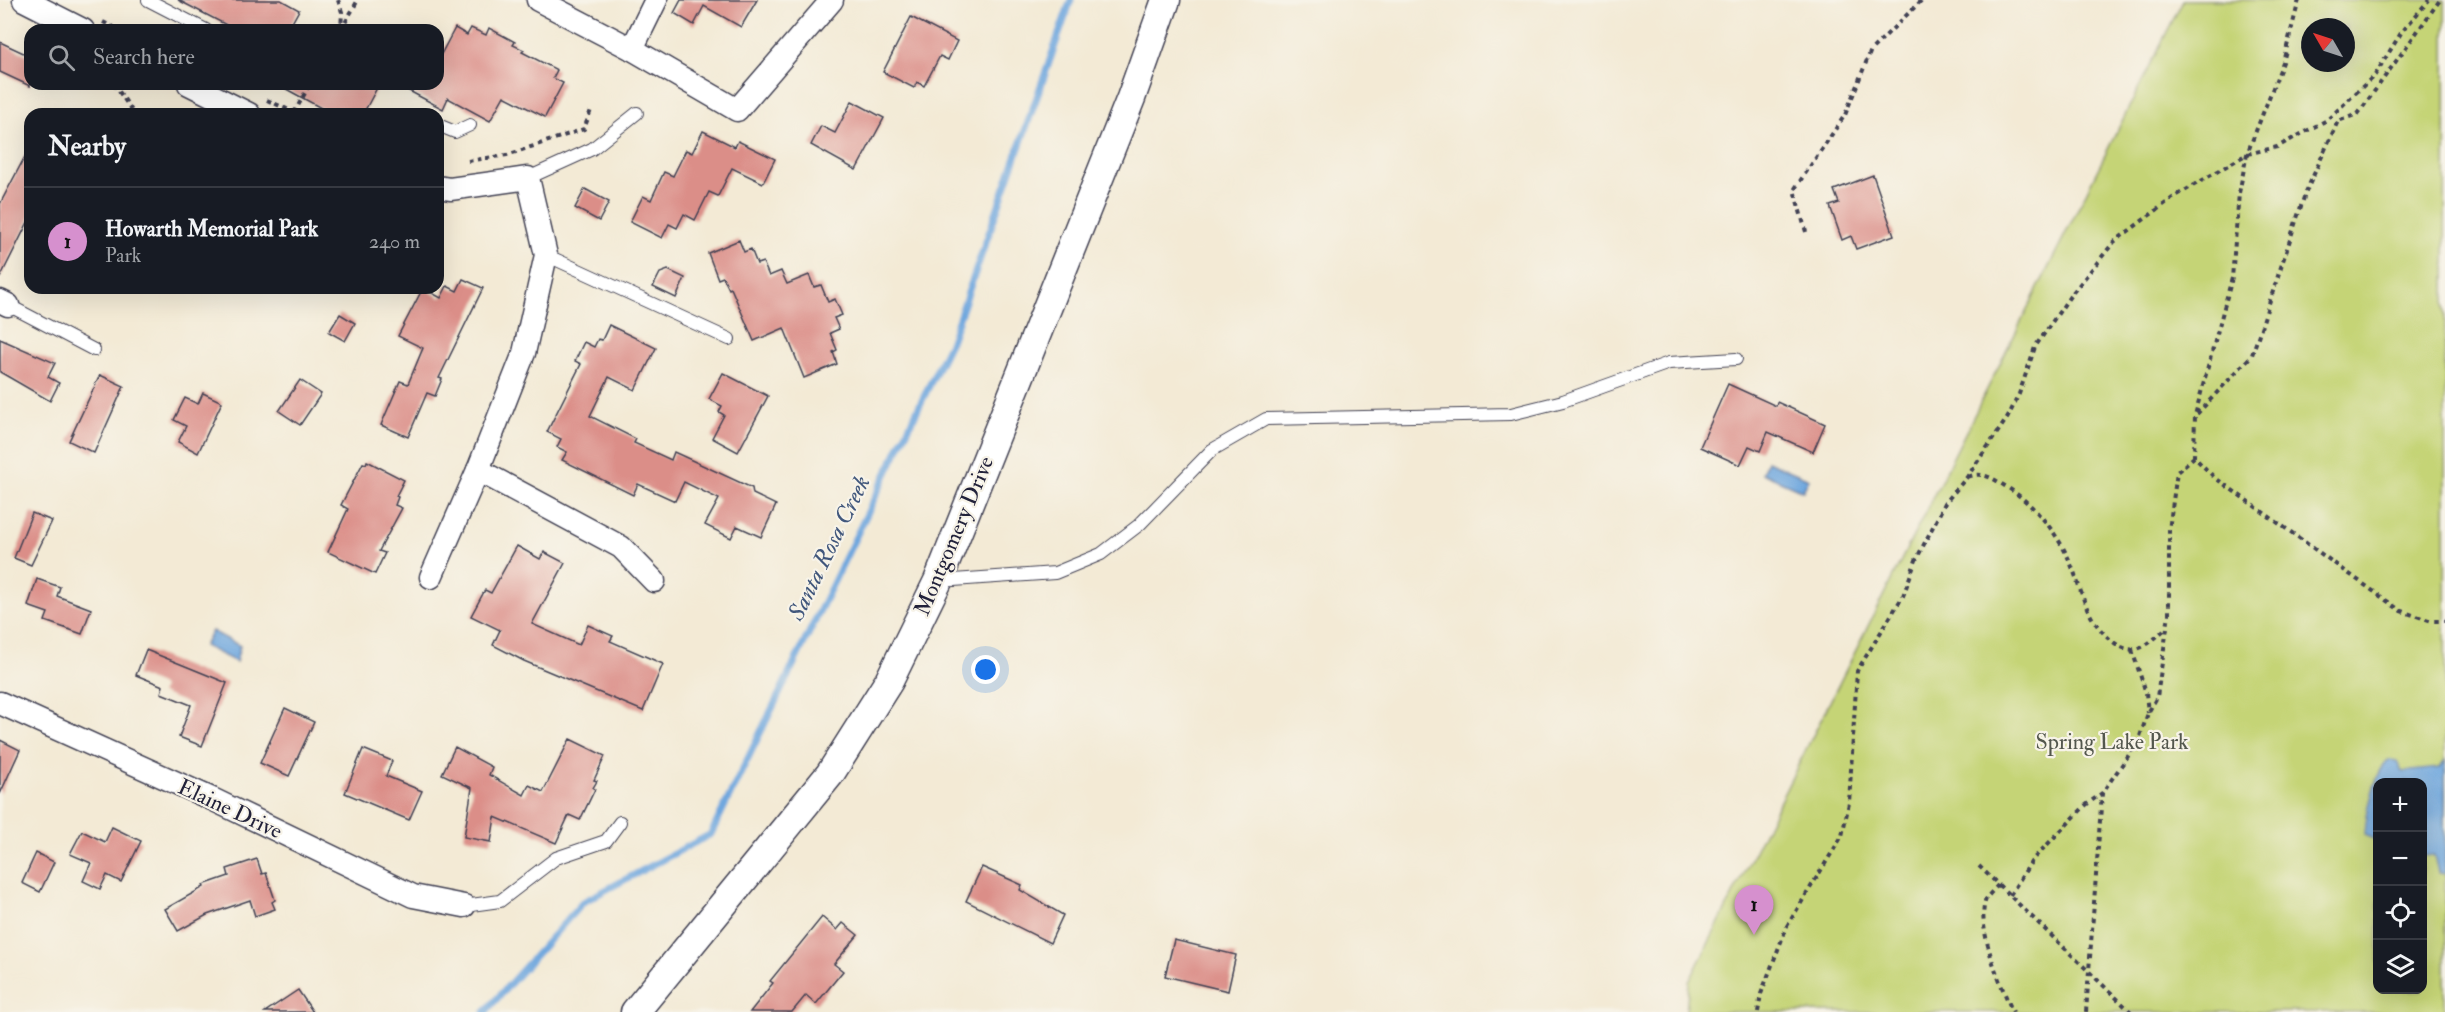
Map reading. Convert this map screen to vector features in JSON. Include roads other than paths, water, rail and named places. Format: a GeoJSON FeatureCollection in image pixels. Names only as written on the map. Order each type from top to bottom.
{"type":"FeatureCollection","features":[{"type":"Feature","properties":{"kind":"street"},"geometry":{"type":"LineString","coordinates":[[24,0],[70,24]]}},
{"type":"Feature","properties":{"kind":"street"},"geometry":{"type":"LineString","coordinates":[[538,0],[632,49],[737,110],[832,0]]}},
{"type":"Feature","properties":{"kind":"street"},"geometry":{"type":"LineString","coordinates":[[632,49],[656,0]]}},
{"type":"Feature","properties":{"kind":"street","name":"Montgomery Drive"},"geometry":{"type":"LineString","coordinates":[[635,1012],[830,774],[890,681],[938,581],[1131,99],[1166,0]]}},
{"type":"Feature","properties":{"kind":"street"},"geometry":{"type":"LineString","coordinates":[[208,90],[239,108]]}},
{"type":"Feature","properties":{"kind":"street"},"geometry":{"type":"LineString","coordinates":[[431,577],[478,470],[524,353],[546,255],[528,178],[444,188]]}},
{"type":"Feature","properties":{"kind":"street"},"geometry":{"type":"LineString","coordinates":[[478,470],[621,547],[654,581]]}},
{"type":"Feature","properties":{"kind":"street","name":"Elaine Drive"},"geometry":{"type":"LineString","coordinates":[[0,703],[212,799],[413,896],[464,906]]}},
{"type":"Feature","properties":{"kind":"lane"},"geometry":{"type":"LineString","coordinates":[[148,0],[194,24]]}},
{"type":"Feature","properties":{"kind":"lane"},"geometry":{"type":"LineString","coordinates":[[528,178],[592,149],[637,113]]}},
{"type":"Feature","properties":{"kind":"lane"},"geometry":{"type":"LineString","coordinates":[[444,127],[455,132],[470,125]]}},
{"type":"Feature","properties":{"kind":"lane"},"geometry":{"type":"LineString","coordinates":[[546,255],[729,339]]}},
{"type":"Feature","properties":{"kind":"lane"},"geometry":{"type":"LineString","coordinates":[[4,303],[94,350]]}},
{"type":"Feature","properties":{"kind":"lane"},"geometry":{"type":"LineString","coordinates":[[938,581],[1055,573],[1101,554],[1139,525],[1212,450],[1266,419],[1511,414],[1563,400],[1669,363],[1730,357],[1736,359]]}},
{"type":"Feature","properties":{"kind":"lane"},"geometry":{"type":"LineString","coordinates":[[464,906],[500,901],[555,858],[606,841],[620,822]]}},
{"type":"Feature","properties":{"kind":"water"},"geometry":{"type":"Polygon","coordinates":[[[1767,461],[1809,479],[1803,491],[1762,473],[1767,461]]]}},
{"type":"Feature","properties":{"kind":"water"},"geometry":{"type":"Polygon","coordinates":[[[212,631],[240,646],[236,662],[204,646],[212,631]]]}},
{"type":"Feature","properties":{"kind":"water"},"geometry":{"type":"Polygon","coordinates":[[[2390,760],[2397,761],[2402,772],[2439,768],[2445,760],[2445,874],[2438,873],[2434,855],[2427,856],[2427,778],[2377,778],[2384,765],[2390,760]]]}},
{"type":"Feature","properties":{"kind":"water"},"geometry":{"type":"Polygon","coordinates":[[[2373,791],[2373,839],[2365,835],[2373,791]]]}},
{"type":"Feature","properties":{"kind":"waterway","name":"Santa Rosa Creek"},"geometry":{"type":"LineString","coordinates":[[485,1012],[583,902],[711,834],[951,341],[1071,0]]}},
{"type":"Feature","properties":{"kind":"place","name":"Howarth Memorial Park"},"geometry":{"type":"Point","coordinates":[1754,935]}},
{"type":"Feature","properties":{"kind":"park label","name":"Spring Lake Park"},"geometry":{"type":"Point","coordinates":[2112,742]}}]}
